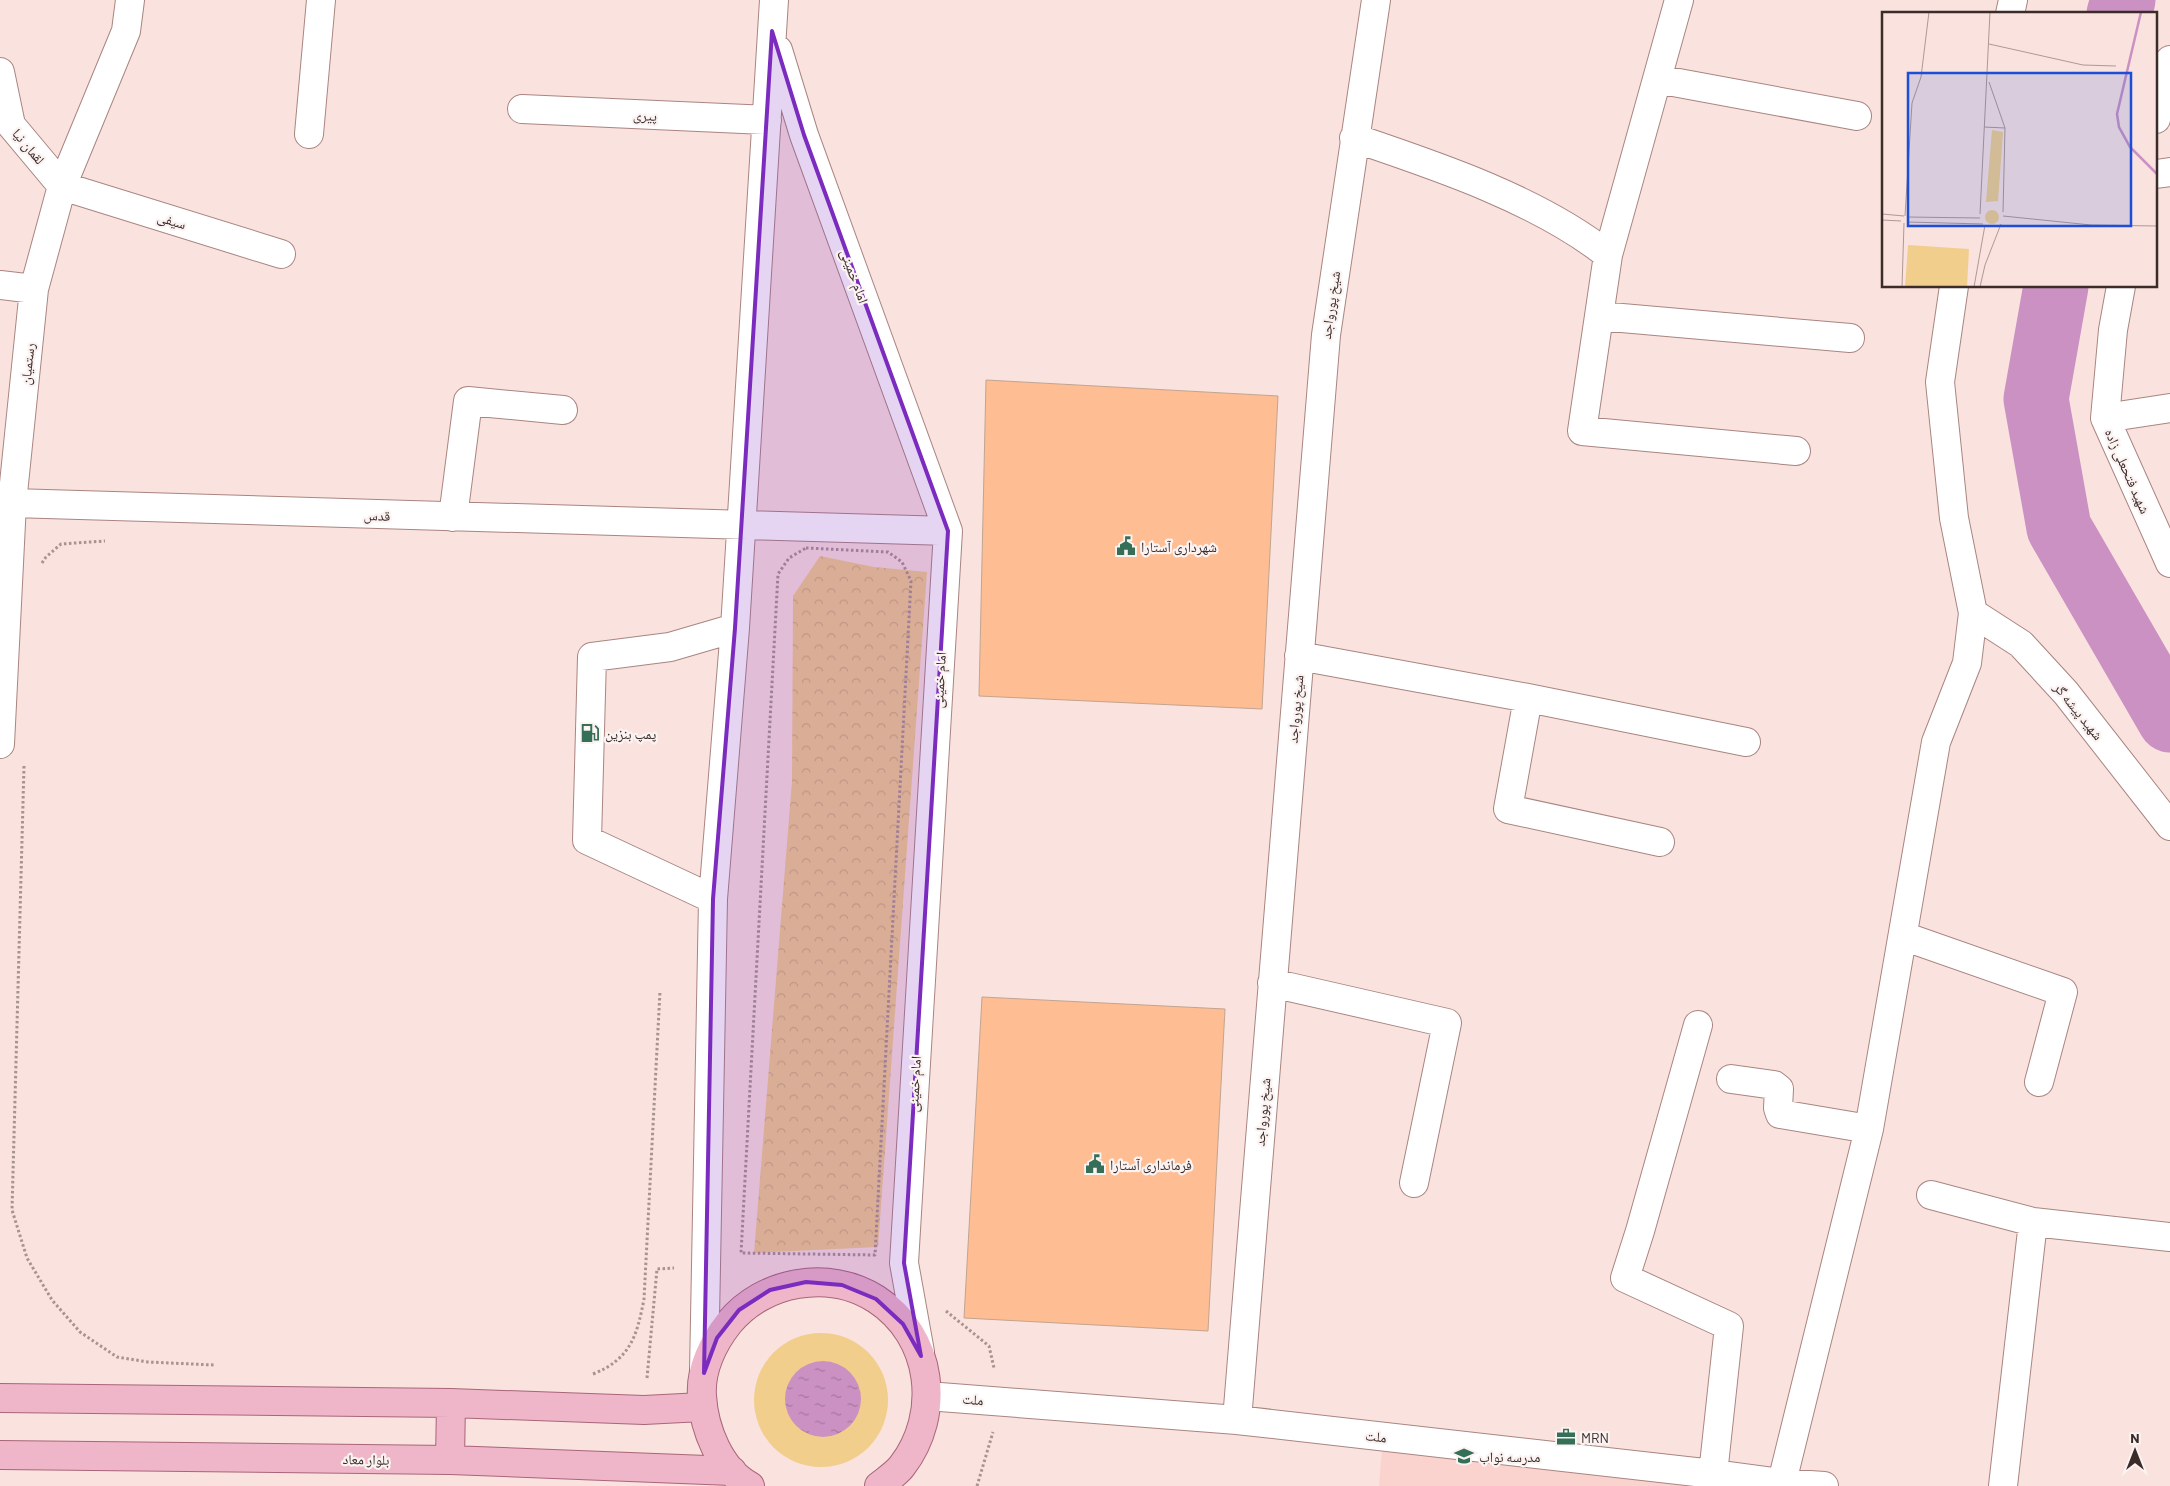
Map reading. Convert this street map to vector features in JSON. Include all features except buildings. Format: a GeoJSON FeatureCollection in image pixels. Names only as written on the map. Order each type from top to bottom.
{"type":"FeatureCollection","features":[{"type":"Feature","properties":{"kind":"main road"},"geometry":{"type":"LineString","coordinates":[[743,1481],[712,1441],[702,1407],[704,1373],[716,1338],[740,1310],[770,1290],[806,1282],[842,1285],[876,1299],[903,1324],[921,1356],[926,1376],[925,1417],[903,1486]]}},
{"type":"Feature","properties":{"kind":"main road"},"geometry":{"type":"LineString","coordinates":[[0,1398],[451,1403],[644,1410],[702,1407]]}},
{"type":"Feature","properties":{"kind":"main road"},"geometry":{"type":"LineString","coordinates":[[450,1460],[451,1403]]}},
{"type":"Feature","properties":{"kind":"main road"},"geometry":{"type":"LineString","coordinates":[[879,1486],[901,1467],[919,1437]]}},
{"type":"Feature","properties":{"kind":"main road","name":"بلوار معاد"},"geometry":{"type":"LineString","coordinates":[[0,1455],[450,1460],[743,1481]]}},
{"type":"Feature","properties":{"kind":"street","name":"رستمیان"},"geometry":{"type":"LineString","coordinates":[[0,744],[12,503],[34,289],[62,186],[126,31],[130,0]]}},
{"type":"Feature","properties":{"kind":"street"},"geometry":{"type":"LineString","coordinates":[[309,134],[321,0]]}},
{"type":"Feature","properties":{"kind":"street","name":"امام خمینی"},"geometry":{"type":"LineString","coordinates":[[704,1373],[713,899],[735,628],[774,0]]}},
{"type":"Feature","properties":{"kind":"street","name":"شیخ پورواجد"},"geometry":{"type":"LineString","coordinates":[[1237,1420],[1326,335],[1376,0]]}},
{"type":"Feature","properties":{"kind":"street"},"geometry":{"type":"LineString","coordinates":[[1680,0],[1608,255],[1582,431],[1796,452]]}},
{"type":"Feature","properties":{"kind":"street","name":"امام خمینی"},"geometry":{"type":"LineString","coordinates":[[772,32],[804,135],[948,531],[904,1263],[921,1356]]}},
{"type":"Feature","properties":{"kind":"street"},"geometry":{"type":"LineString","coordinates":[[2158,111],[2170,60]]}},
{"type":"Feature","properties":{"kind":"street","name":"لقمان نیا"},"geometry":{"type":"LineString","coordinates":[[0,72],[11,125],[62,186]]}},
{"type":"Feature","properties":{"kind":"street"},"geometry":{"type":"LineString","coordinates":[[1657,78],[1857,116]]}},
{"type":"Feature","properties":{"kind":"street","name":"پیری"},"geometry":{"type":"LineString","coordinates":[[522,110],[767,120]]}},
{"type":"Feature","properties":{"kind":"street"},"geometry":{"type":"LineString","coordinates":[[1354,138],[1415,159],[1508,196],[1587,239],[1608,255]]}},
{"type":"Feature","properties":{"kind":"street","name":"سیفی"},"geometry":{"type":"LineString","coordinates":[[62,186],[281,254]]}},
{"type":"Feature","properties":{"kind":"street"},"geometry":{"type":"LineString","coordinates":[[0,286],[34,289]]}},
{"type":"Feature","properties":{"kind":"street"},"geometry":{"type":"LineString","coordinates":[[1781,1485],[1869,1129],[1936,742],[1967,663],[1973,613],[1954,518],[1940,382],[1954,288]]}},
{"type":"Feature","properties":{"kind":"street","name":"شهید فتحعلی زاده"},"geometry":{"type":"LineString","coordinates":[[2121,288],[2113,330],[2105,418],[2170,563]]}},
{"type":"Feature","properties":{"kind":"street"},"geometry":{"type":"LineString","coordinates":[[1599,316],[1850,338]]}},
{"type":"Feature","properties":{"kind":"street"},"geometry":{"type":"LineString","coordinates":[[453,517],[468,402],[563,410]]}},
{"type":"Feature","properties":{"kind":"street"},"geometry":{"type":"LineString","coordinates":[[2105,418],[2170,408]]}},
{"type":"Feature","properties":{"kind":"street","name":"قدس"},"geometry":{"type":"LineString","coordinates":[[12,503],[948,531]]}},
{"type":"Feature","properties":{"kind":"street","name":"شهید پیشه گر"},"geometry":{"type":"LineString","coordinates":[[1973,613],[2021,644],[2066,693],[2170,826]]}},
{"type":"Feature","properties":{"kind":"street"},"geometry":{"type":"LineString","coordinates":[[713,899],[587,840],[592,657],[670,647],[735,628]]}},
{"type":"Feature","properties":{"kind":"street"},"geometry":{"type":"LineString","coordinates":[[1299,656],[1528,698],[1746,742]]}},
{"type":"Feature","properties":{"kind":"street"},"geometry":{"type":"LineString","coordinates":[[1528,698],[1508,809],[1660,842]]}},
{"type":"Feature","properties":{"kind":"street"},"geometry":{"type":"LineString","coordinates":[[1903,936],[2063,992],[2039,1082]]}},
{"type":"Feature","properties":{"kind":"street"},"geometry":{"type":"LineString","coordinates":[[1272,983],[1447,1024],[1414,1183]]}},
{"type":"Feature","properties":{"kind":"street"},"geometry":{"type":"LineString","coordinates":[[1698,1025],[1625,1278],[1729,1326],[1712,1474]]}},
{"type":"Feature","properties":{"kind":"street"},"geometry":{"type":"LineString","coordinates":[[1731,1079],[1774,1085],[1779,1089],[1778,1108],[1780,1114],[1869,1129]]}},
{"type":"Feature","properties":{"kind":"street"},"geometry":{"type":"LineString","coordinates":[[1931,1195],[2033,1222],[2170,1237]]}},
{"type":"Feature","properties":{"kind":"street"},"geometry":{"type":"LineString","coordinates":[[2003,1486],[2033,1222]]}},
{"type":"Feature","properties":{"kind":"street","name":"ملت"},"geometry":{"type":"LineString","coordinates":[[927,1396],[1237,1420],[1712,1474],[1781,1485],[1824,1486]]}},
{"type":"Feature","properties":{"kind":"path"},"geometry":{"type":"LineString","coordinates":[[42,564],[46,557],[61,544],[108,541]]}},
{"type":"Feature","properties":{"kind":"path"},"geometry":{"type":"LineString","coordinates":[[806,548],[888,552],[902,562],[910,581],[875,1255],[741,1253],[778,574],[789,558],[806,548]]}},
{"type":"Feature","properties":{"kind":"path"},"geometry":{"type":"LineString","coordinates":[[24,762],[12,1210],[28,1258],[52,1300],[80,1332],[117,1356],[148,1362],[217,1365]]}},
{"type":"Feature","properties":{"kind":"path"},"geometry":{"type":"LineString","coordinates":[[588,1376],[621,1358],[638,1330],[644,1299],[660,991]]}},
{"type":"Feature","properties":{"kind":"highlighted area"},"geometry":{"type":"Polygon","coordinates":[[[772,31],[804,135],[948,531],[904,1263],[921,1356],[903,1324],[876,1299],[842,1285],[806,1282],[770,1290],[739,1310],[717,1338],[704,1373],[713,899],[735,628],[772,31]]]}},
{"type":"Feature","properties":{"kind":"shaded area","name":"مدرسه نواب"},"geometry":{"type":"Polygon","coordinates":[[[1383,1437],[1743,1486],[1379,1486],[1383,1437]]]}},
{"type":"Feature","properties":{"kind":"green space"},"geometry":{"type":"Polygon","coordinates":[[[820,556],[874,567],[927,572],[878,1247],[754,1253],[792,781],[793,596],[820,556]]]}},
{"type":"Feature","properties":{"kind":"green space"},"geometry":{"type":"Polygon","coordinates":[[[821,1333],[847,1338],[858,1344],[868,1353],[877,1363],[883,1374],[888,1400],[883,1426],[877,1437],[868,1447],[858,1456],[847,1462],[821,1467],[795,1462],[784,1456],[774,1447],[765,1437],[759,1426],[754,1400],[759,1374],[765,1363],[774,1353],[784,1344],[795,1338],[821,1333]]]}},
{"type":"Feature","properties":{"kind":"water"},"geometry":{"type":"Polygon","coordinates":[[[823,1361],[837,1364],[850,1372],[858,1385],[861,1399],[858,1413],[850,1426],[837,1434],[823,1437],[809,1434],[796,1426],[788,1413],[785,1399],[788,1385],[796,1372],[809,1364],[823,1361]]]}},
{"type":"Feature","properties":{"kind":"waterway"},"geometry":{"type":"LineString","coordinates":[[2120,12],[2123,0]]}},
{"type":"Feature","properties":{"kind":"waterway"},"geometry":{"type":"LineString","coordinates":[[2056,288],[2036,399],[2059,528],[2170,720]]}},
{"type":"Feature","properties":{"kind":"place","name":"شهرداری آستارا"},"geometry":{"type":"Point","coordinates":[1126,546]}},
{"type":"Feature","properties":{"kind":"place","name":"پمپ بنزین"},"geometry":{"type":"Point","coordinates":[590,733]}},
{"type":"Feature","properties":{"kind":"place","name":"فرمانداری آستارا"},"geometry":{"type":"Point","coordinates":[1095,1164]}},
{"type":"Feature","properties":{"kind":"place","name":"MRN"},"geometry":{"type":"Point","coordinates":[1566,1437]}},
{"type":"Feature","properties":{"kind":"place","name":"مدرسه نواب"},"geometry":{"type":"Point","coordinates":[1464,1456]}}]}
